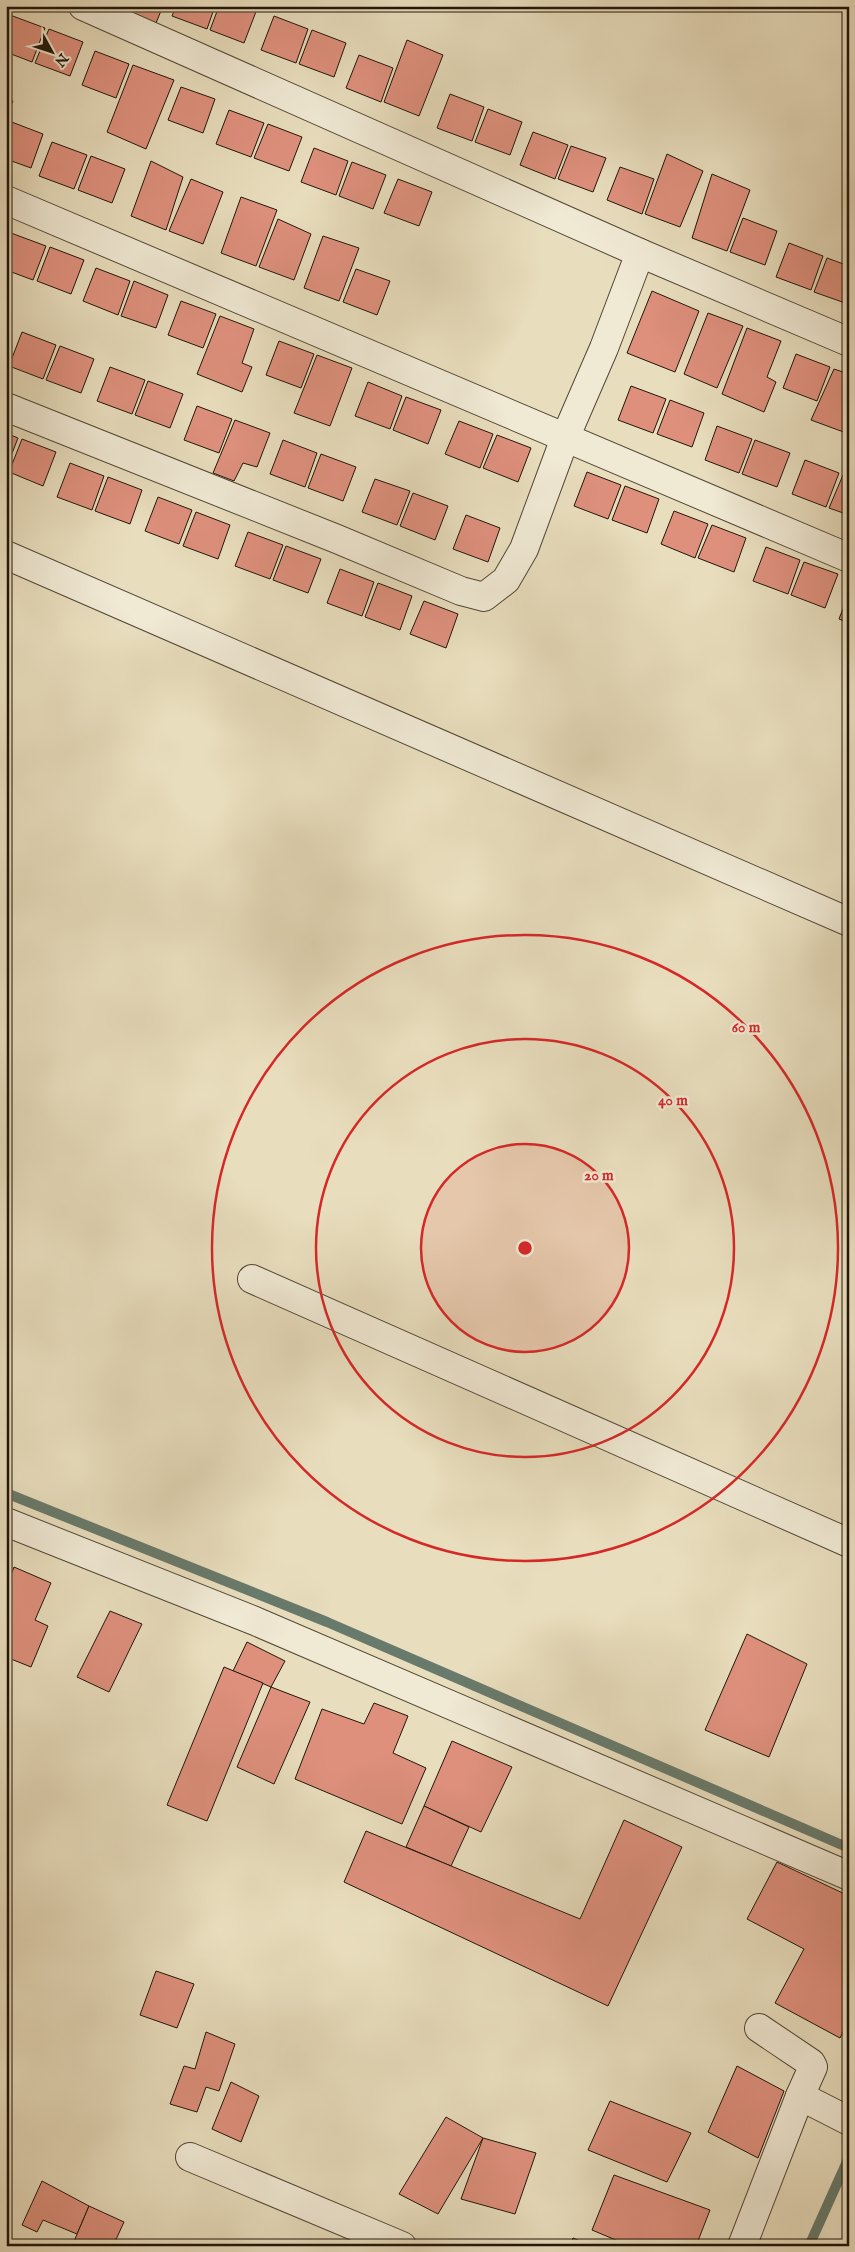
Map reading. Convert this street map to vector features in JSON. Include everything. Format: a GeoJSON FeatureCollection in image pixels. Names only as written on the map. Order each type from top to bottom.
{"type":"FeatureCollection","features":[{"type":"Feature","properties":{"kind":"street"},"geometry":{"type":"LineString","coordinates":[[83,6],[640,254],[849,342]]}},
{"type":"Feature","properties":{"kind":"street"},"geometry":{"type":"LineString","coordinates":[[6,200],[849,558]]}},
{"type":"Feature","properties":{"kind":"street"},"geometry":{"type":"LineString","coordinates":[[6,407],[337,539],[461,591],[484,597],[506,580],[524,549],[565,438],[604,348],[640,254]]}},
{"type":"Feature","properties":{"kind":"street"},"geometry":{"type":"LineString","coordinates":[[6,555],[849,922]]}},
{"type":"Feature","properties":{"kind":"street"},"geometry":{"type":"LineString","coordinates":[[252,1279],[849,1543]]}},
{"type":"Feature","properties":{"kind":"street"},"geometry":{"type":"LineString","coordinates":[[6,1522],[255,1621],[849,1876]]}},
{"type":"Feature","properties":{"kind":"street"},"geometry":{"type":"LineString","coordinates":[[742,2246],[809,2100],[814,2067],[811,2063],[759,2028]]}},
{"type":"Feature","properties":{"kind":"street"},"geometry":{"type":"LineString","coordinates":[[809,2100],[849,2121]]}},
{"type":"Feature","properties":{"kind":"street"},"geometry":{"type":"LineString","coordinates":[[190,2156],[402,2246]]}},
{"type":"Feature","properties":{"kind":"building"},"geometry":{"type":"Polygon","coordinates":[[[122,6],[163,6],[156,23],[122,8],[122,6]]]}},
{"type":"Feature","properties":{"kind":"building"},"geometry":{"type":"Polygon","coordinates":[[[176,6],[215,6],[207,29],[172,16],[176,6]]]}},
{"type":"Feature","properties":{"kind":"building"},"geometry":{"type":"Polygon","coordinates":[[[219,6],[249,6],[257,9],[244,43],[210,30],[219,6]]]}},
{"type":"Feature","properties":{"kind":"building"},"geometry":{"type":"Polygon","coordinates":[[[10,15],[45,28],[32,62],[6,52],[6,26],[10,15]]]}},
{"type":"Feature","properties":{"kind":"building"},"geometry":{"type":"Polygon","coordinates":[[[274,16],[308,29],[296,63],[261,50],[274,16]]]}},
{"type":"Feature","properties":{"kind":"building"},"geometry":{"type":"Polygon","coordinates":[[[49,29],[83,42],[70,76],[35,63],[49,29]]]}},
{"type":"Feature","properties":{"kind":"building"},"geometry":{"type":"Polygon","coordinates":[[[312,30],[346,43],[334,77],[299,64],[312,30]]]}},
{"type":"Feature","properties":{"kind":"building"},"geometry":{"type":"Polygon","coordinates":[[[407,40],[443,55],[419,116],[384,102],[407,40]]]}},
{"type":"Feature","properties":{"kind":"building"},"geometry":{"type":"Polygon","coordinates":[[[95,51],[129,64],[116,98],[82,85],[95,51]]]}},
{"type":"Feature","properties":{"kind":"building"},"geometry":{"type":"Polygon","coordinates":[[[359,55],[393,68],[381,102],[346,88],[359,55]]]}},
{"type":"Feature","properties":{"kind":"building"},"geometry":{"type":"Polygon","coordinates":[[[133,65],[174,80],[146,149],[107,132],[133,65]]]}},
{"type":"Feature","properties":{"kind":"building"},"geometry":{"type":"Polygon","coordinates":[[[181,87],[215,99],[203,133],[168,120],[181,87]]]}},
{"type":"Feature","properties":{"kind":"building"},"geometry":{"type":"Polygon","coordinates":[[[450,94],[484,107],[472,141],[437,128],[450,94]]]}},
{"type":"Feature","properties":{"kind":"building"},"geometry":{"type":"Polygon","coordinates":[[[6,98],[13,101],[6,118],[6,98]]]}},
{"type":"Feature","properties":{"kind":"building"},"geometry":{"type":"Polygon","coordinates":[[[488,109],[522,122],[510,155],[475,142],[488,109]]]}},
{"type":"Feature","properties":{"kind":"building"},"geometry":{"type":"Polygon","coordinates":[[[229,110],[264,123],[251,157],[216,144],[229,110]]]}},
{"type":"Feature","properties":{"kind":"building"},"geometry":{"type":"Polygon","coordinates":[[[9,121],[43,134],[31,168],[6,159],[6,128],[9,121]]]}},
{"type":"Feature","properties":{"kind":"building"},"geometry":{"type":"Polygon","coordinates":[[[268,124],[302,137],[289,171],[254,158],[268,124]]]}},
{"type":"Feature","properties":{"kind":"building"},"geometry":{"type":"Polygon","coordinates":[[[533,132],[568,145],[555,179],[520,165],[533,132]]]}},
{"type":"Feature","properties":{"kind":"building"},"geometry":{"type":"Polygon","coordinates":[[[52,142],[87,155],[74,189],[39,176],[52,142]]]}},
{"type":"Feature","properties":{"kind":"building"},"geometry":{"type":"Polygon","coordinates":[[[571,146],[606,158],[593,192],[558,179],[571,146]]]}},
{"type":"Feature","properties":{"kind":"building"},"geometry":{"type":"Polygon","coordinates":[[[314,148],[348,161],[336,195],[301,182],[314,148]]]}},
{"type":"Feature","properties":{"kind":"building"},"geometry":{"type":"Polygon","coordinates":[[[667,154],[703,171],[680,227],[645,214],[667,154]]]}},
{"type":"Feature","properties":{"kind":"building"},"geometry":{"type":"Polygon","coordinates":[[[91,156],[125,169],[112,203],[78,190],[91,156]]]}},
{"type":"Feature","properties":{"kind":"building"},"geometry":{"type":"Polygon","coordinates":[[[151,161],[183,177],[166,230],[131,216],[151,161]]]}},
{"type":"Feature","properties":{"kind":"building"},"geometry":{"type":"Polygon","coordinates":[[[352,162],[386,175],[373,209],[339,196],[352,162]]]}},
{"type":"Feature","properties":{"kind":"building"},"geometry":{"type":"Polygon","coordinates":[[[620,167],[654,179],[642,214],[607,200],[620,167]]]}},
{"type":"Feature","properties":{"kind":"building"},"geometry":{"type":"Polygon","coordinates":[[[712,174],[750,190],[727,251],[692,238],[712,174]]]}},
{"type":"Feature","properties":{"kind":"building"},"geometry":{"type":"Polygon","coordinates":[[[191,179],[223,192],[203,244],[169,231],[191,179]]]}},
{"type":"Feature","properties":{"kind":"building"},"geometry":{"type":"Polygon","coordinates":[[[398,179],[432,192],[419,226],[384,213],[398,179]]]}},
{"type":"Feature","properties":{"kind":"building"},"geometry":{"type":"Polygon","coordinates":[[[241,197],[277,210],[256,266],[221,253],[241,197]]]}},
{"type":"Feature","properties":{"kind":"building"},"geometry":{"type":"Polygon","coordinates":[[[743,218],[777,231],[765,265],[730,252],[743,218]]]}},
{"type":"Feature","properties":{"kind":"building"},"geometry":{"type":"Polygon","coordinates":[[[278,219],[311,234],[294,280],[259,267],[278,219]]]}},
{"type":"Feature","properties":{"kind":"building"},"geometry":{"type":"Polygon","coordinates":[[[11,233],[46,246],[33,280],[6,270],[6,246],[11,233]]]}},
{"type":"Feature","properties":{"kind":"building"},"geometry":{"type":"Polygon","coordinates":[[[323,236],[359,248],[339,301],[304,288],[323,236]]]}},
{"type":"Feature","properties":{"kind":"building"},"geometry":{"type":"Polygon","coordinates":[[[789,243],[823,256],[811,290],[776,277],[789,243]]]}},
{"type":"Feature","properties":{"kind":"building"},"geometry":{"type":"Polygon","coordinates":[[[50,247],[84,260],[71,294],[37,281],[50,247]]]}},
{"type":"Feature","properties":{"kind":"building"},"geometry":{"type":"Polygon","coordinates":[[[827,258],[849,266],[848,304],[814,292],[827,258]]]}},
{"type":"Feature","properties":{"kind":"building"},"geometry":{"type":"Polygon","coordinates":[[[96,268],[130,281],[118,315],[83,301],[96,268]]]}},
{"type":"Feature","properties":{"kind":"building"},"geometry":{"type":"Polygon","coordinates":[[[356,269],[390,281],[377,315],[343,302],[356,269]]]}},
{"type":"Feature","properties":{"kind":"building"},"geometry":{"type":"Polygon","coordinates":[[[134,281],[168,295],[156,328],[121,316],[134,281]]]}},
{"type":"Feature","properties":{"kind":"building"},"geometry":{"type":"Polygon","coordinates":[[[652,291],[699,311],[675,372],[627,353],[652,291]]]}},
{"type":"Feature","properties":{"kind":"building"},"geometry":{"type":"Polygon","coordinates":[[[181,301],[216,314],[203,348],[168,335],[181,301]]]}},
{"type":"Feature","properties":{"kind":"building"},"geometry":{"type":"Polygon","coordinates":[[[708,313],[743,326],[717,388],[684,374],[708,313]]]}},
{"type":"Feature","properties":{"kind":"building"},"geometry":{"type":"Polygon","coordinates":[[[220,316],[254,329],[242,363],[252,367],[242,392],[197,374],[220,316]]]}},
{"type":"Feature","properties":{"kind":"building"},"geometry":{"type":"Polygon","coordinates":[[[747,328],[781,341],[767,377],[776,382],[764,412],[722,394],[747,328]]]}},
{"type":"Feature","properties":{"kind":"building"},"geometry":{"type":"Polygon","coordinates":[[[22,332],[56,345],[43,379],[9,366],[22,332]]]}},
{"type":"Feature","properties":{"kind":"building"},"geometry":{"type":"Polygon","coordinates":[[[279,341],[314,354],[301,388],[266,375],[279,341]]]}},
{"type":"Feature","properties":{"kind":"building"},"geometry":{"type":"Polygon","coordinates":[[[60,346],[94,359],[81,393],[46,380],[60,346]]]}},
{"type":"Feature","properties":{"kind":"building"},"geometry":{"type":"Polygon","coordinates":[[[796,354],[830,367],[817,401],[783,388],[796,354]]]}},
{"type":"Feature","properties":{"kind":"building"},"geometry":{"type":"Polygon","coordinates":[[[317,355],[352,368],[330,426],[294,413],[317,355]]]}},
{"type":"Feature","properties":{"kind":"building"},"geometry":{"type":"Polygon","coordinates":[[[110,367],[145,380],[132,414],[97,401],[110,367]]]}},
{"type":"Feature","properties":{"kind":"building"},"geometry":{"type":"Polygon","coordinates":[[[834,369],[849,374],[849,434],[811,420],[834,369]]]}},
{"type":"Feature","properties":{"kind":"building"},"geometry":{"type":"Polygon","coordinates":[[[148,381],[183,394],[170,428],[135,415],[148,381]]]}},
{"type":"Feature","properties":{"kind":"building"},"geometry":{"type":"Polygon","coordinates":[[[368,382],[402,396],[390,429],[355,416],[368,382]]]}},
{"type":"Feature","properties":{"kind":"building"},"geometry":{"type":"Polygon","coordinates":[[[631,386],[666,399],[653,433],[618,420],[631,386]]]}},
{"type":"Feature","properties":{"kind":"building"},"geometry":{"type":"Polygon","coordinates":[[[406,397],[441,410],[428,444],[393,430],[406,397]]]}},
{"type":"Feature","properties":{"kind":"building"},"geometry":{"type":"Polygon","coordinates":[[[670,400],[704,413],[692,447],[657,434],[670,400]]]}},
{"type":"Feature","properties":{"kind":"building"},"geometry":{"type":"Polygon","coordinates":[[[197,406],[232,419],[219,453],[184,440],[197,406]]]}},
{"type":"Feature","properties":{"kind":"building"},"geometry":{"type":"Polygon","coordinates":[[[235,420],[270,433],[257,467],[243,463],[234,481],[213,473],[235,420]]]}},
{"type":"Feature","properties":{"kind":"building"},"geometry":{"type":"Polygon","coordinates":[[[459,421],[493,434],[480,468],[445,454],[459,421]]]}},
{"type":"Feature","properties":{"kind":"building"},"geometry":{"type":"Polygon","coordinates":[[[717,426],[752,439],[739,473],[705,460],[717,426]]]}},
{"type":"Feature","properties":{"kind":"building"},"geometry":{"type":"Polygon","coordinates":[[[6,433],[18,438],[6,469],[6,433]]]}},
{"type":"Feature","properties":{"kind":"building"},"geometry":{"type":"Polygon","coordinates":[[[497,435],[531,448],[518,482],[483,468],[497,435]]]}},
{"type":"Feature","properties":{"kind":"building"},"geometry":{"type":"Polygon","coordinates":[[[22,439],[56,452],[43,486],[9,472],[22,439]]]}},
{"type":"Feature","properties":{"kind":"building"},"geometry":{"type":"Polygon","coordinates":[[[283,440],[317,453],[305,487],[270,474],[283,440]]]}},
{"type":"Feature","properties":{"kind":"building"},"geometry":{"type":"Polygon","coordinates":[[[755,440],[790,453],[777,487],[742,474],[755,440]]]}},
{"type":"Feature","properties":{"kind":"building"},"geometry":{"type":"Polygon","coordinates":[[[321,454],[356,467],[343,501],[308,488],[321,454]]]}},
{"type":"Feature","properties":{"kind":"building"},"geometry":{"type":"Polygon","coordinates":[[[805,460],[839,473],[826,507],[792,494],[805,460]]]}},
{"type":"Feature","properties":{"kind":"building"},"geometry":{"type":"Polygon","coordinates":[[[70,463],[104,476],[92,510],[57,497],[70,463]]]}},
{"type":"Feature","properties":{"kind":"building"},"geometry":{"type":"Polygon","coordinates":[[[587,472],[621,485],[608,519],[574,506],[587,472]]]}},
{"type":"Feature","properties":{"kind":"building"},"geometry":{"type":"Polygon","coordinates":[[[843,475],[849,477],[849,515],[829,508],[843,475]]]}},
{"type":"Feature","properties":{"kind":"building"},"geometry":{"type":"Polygon","coordinates":[[[108,477],[142,490],[130,524],[95,511],[108,477]]]}},
{"type":"Feature","properties":{"kind":"building"},"geometry":{"type":"Polygon","coordinates":[[[375,479],[410,491],[397,525],[362,512],[375,479]]]}},
{"type":"Feature","properties":{"kind":"building"},"geometry":{"type":"Polygon","coordinates":[[[625,486],[659,499],[647,533],[612,520],[625,486]]]}},
{"type":"Feature","properties":{"kind":"building"},"geometry":{"type":"Polygon","coordinates":[[[413,493],[448,506],[435,540],[400,526],[413,493]]]}},
{"type":"Feature","properties":{"kind":"building"},"geometry":{"type":"Polygon","coordinates":[[[158,497],[192,510],[179,544],[145,531],[158,497]]]}},
{"type":"Feature","properties":{"kind":"building"},"geometry":{"type":"Polygon","coordinates":[[[674,511],[708,524],[695,558],[661,544],[674,511]]]}},
{"type":"Feature","properties":{"kind":"building"},"geometry":{"type":"Polygon","coordinates":[[[196,512],[230,525],[218,559],[183,546],[196,512]]]}},
{"type":"Feature","properties":{"kind":"building"},"geometry":{"type":"Polygon","coordinates":[[[466,515],[500,528],[488,562],[453,549],[466,515]]]}},
{"type":"Feature","properties":{"kind":"building"},"geometry":{"type":"Polygon","coordinates":[[[712,525],[746,538],[734,572],[698,558],[712,525]]]}},
{"type":"Feature","properties":{"kind":"building"},"geometry":{"type":"Polygon","coordinates":[[[248,532],[283,545],[270,579],[235,566],[248,532]]]}},
{"type":"Feature","properties":{"kind":"building"},"geometry":{"type":"Polygon","coordinates":[[[286,546],[321,559],[308,593],[273,580],[286,546]]]}},
{"type":"Feature","properties":{"kind":"building"},"geometry":{"type":"Polygon","coordinates":[[[766,547],[800,560],[788,594],[753,581],[766,547]]]}},
{"type":"Feature","properties":{"kind":"building"},"geometry":{"type":"Polygon","coordinates":[[[804,562],[838,574],[825,608],[791,595],[804,562]]]}},
{"type":"Feature","properties":{"kind":"building"},"geometry":{"type":"Polygon","coordinates":[[[340,569],[374,582],[362,616],[327,603],[340,569]]]}},
{"type":"Feature","properties":{"kind":"building"},"geometry":{"type":"Polygon","coordinates":[[[378,583],[412,596],[400,630],[365,617],[378,583]]]}},
{"type":"Feature","properties":{"kind":"building"},"geometry":{"type":"Polygon","coordinates":[[[849,593],[849,623],[839,619],[849,593]]]}},
{"type":"Feature","properties":{"kind":"building"},"geometry":{"type":"Polygon","coordinates":[[[424,601],[458,614],[446,648],[410,634],[424,601]]]}},
{"type":"Feature","properties":{"kind":"building"},"geometry":{"type":"Polygon","coordinates":[[[14,1567],[51,1583],[35,1620],[48,1626],[31,1667],[6,1657],[6,1588],[14,1567]]]}},
{"type":"Feature","properties":{"kind":"building"},"geometry":{"type":"Polygon","coordinates":[[[110,1611],[142,1624],[109,1692],[77,1677],[110,1611]]]}},
{"type":"Feature","properties":{"kind":"building"},"geometry":{"type":"Polygon","coordinates":[[[747,1634],[807,1664],[769,1757],[705,1730],[747,1634]]]}},
{"type":"Feature","properties":{"kind":"building"},"geometry":{"type":"Polygon","coordinates":[[[247,1642],[285,1661],[271,1687],[233,1671],[247,1642]]]}},
{"type":"Feature","properties":{"kind":"building"},"geometry":{"type":"Polygon","coordinates":[[[224,1667],[263,1683],[207,1821],[167,1805],[224,1667]]]}},
{"type":"Feature","properties":{"kind":"building"},"geometry":{"type":"Polygon","coordinates":[[[271,1687],[310,1702],[274,1784],[237,1767],[271,1687]]]}},
{"type":"Feature","properties":{"kind":"building"},"geometry":{"type":"Polygon","coordinates":[[[374,1703],[408,1716],[393,1753],[426,1768],[402,1824],[295,1779],[322,1709],[364,1724],[374,1703]]]}},
{"type":"Feature","properties":{"kind":"building"},"geometry":{"type":"Polygon","coordinates":[[[452,1741],[512,1767],[481,1832],[424,1806],[452,1741]]]}},
{"type":"Feature","properties":{"kind":"building"},"geometry":{"type":"Polygon","coordinates":[[[424,1806],[469,1827],[451,1866],[406,1847],[424,1806]]]}},
{"type":"Feature","properties":{"kind":"building"},"geometry":{"type":"Polygon","coordinates":[[[624,1820],[682,1847],[608,2006],[344,1882],[366,1831],[580,1919],[624,1820]]]}},
{"type":"Feature","properties":{"kind":"building"},"geometry":{"type":"Polygon","coordinates":[[[777,1862],[849,1896],[849,2020],[840,2038],[775,2003],[804,1949],[747,1919],[777,1862]]]}},
{"type":"Feature","properties":{"kind":"building"},"geometry":{"type":"Polygon","coordinates":[[[156,1971],[194,1984],[177,2028],[140,2015],[156,1971]]]}},
{"type":"Feature","properties":{"kind":"building"},"geometry":{"type":"Polygon","coordinates":[[[206,2032],[235,2044],[219,2091],[206,2087],[197,2112],[170,2104],[184,2066],[195,2069],[206,2032]]]}},
{"type":"Feature","properties":{"kind":"building"},"geometry":{"type":"Polygon","coordinates":[[[737,2066],[784,2091],[758,2158],[708,2132],[737,2066]]]}},
{"type":"Feature","properties":{"kind":"building"},"geometry":{"type":"Polygon","coordinates":[[[231,2082],[259,2096],[241,2142],[212,2129],[231,2082]]]}},
{"type":"Feature","properties":{"kind":"building"},"geometry":{"type":"Polygon","coordinates":[[[610,2101],[691,2133],[667,2182],[588,2150],[610,2101]]]}},
{"type":"Feature","properties":{"kind":"building"},"geometry":{"type":"Polygon","coordinates":[[[446,2117],[483,2138],[438,2214],[399,2194],[446,2117]]]}},
{"type":"Feature","properties":{"kind":"building"},"geometry":{"type":"Polygon","coordinates":[[[483,2138],[536,2153],[515,2214],[461,2199],[483,2138]]]}},
{"type":"Feature","properties":{"kind":"building"},"geometry":{"type":"Polygon","coordinates":[[[614,2175],[710,2210],[696,2246],[630,2246],[592,2230],[614,2175]]]}},
{"type":"Feature","properties":{"kind":"building"},"geometry":{"type":"Polygon","coordinates":[[[42,2181],[89,2206],[77,2234],[43,2220],[37,2232],[22,2225],[42,2181]]]}},
{"type":"Feature","properties":{"kind":"building"},"geometry":{"type":"Polygon","coordinates":[[[89,2206],[124,2222],[113,2246],[72,2246],[89,2206]]]}},
{"type":"Feature","properties":{"kind":"building"},"geometry":{"type":"Polygon","coordinates":[[[573,2238],[592,2246],[570,2246],[573,2238]]]}},
{"type":"Feature","properties":{"kind":"waterway"},"geometry":{"type":"LineString","coordinates":[[6,1493],[327,1622],[849,1848]]}},
{"type":"Feature","properties":{"kind":"waterway"},"geometry":{"type":"LineString","coordinates":[[809,2246],[849,2157]]}}]}
